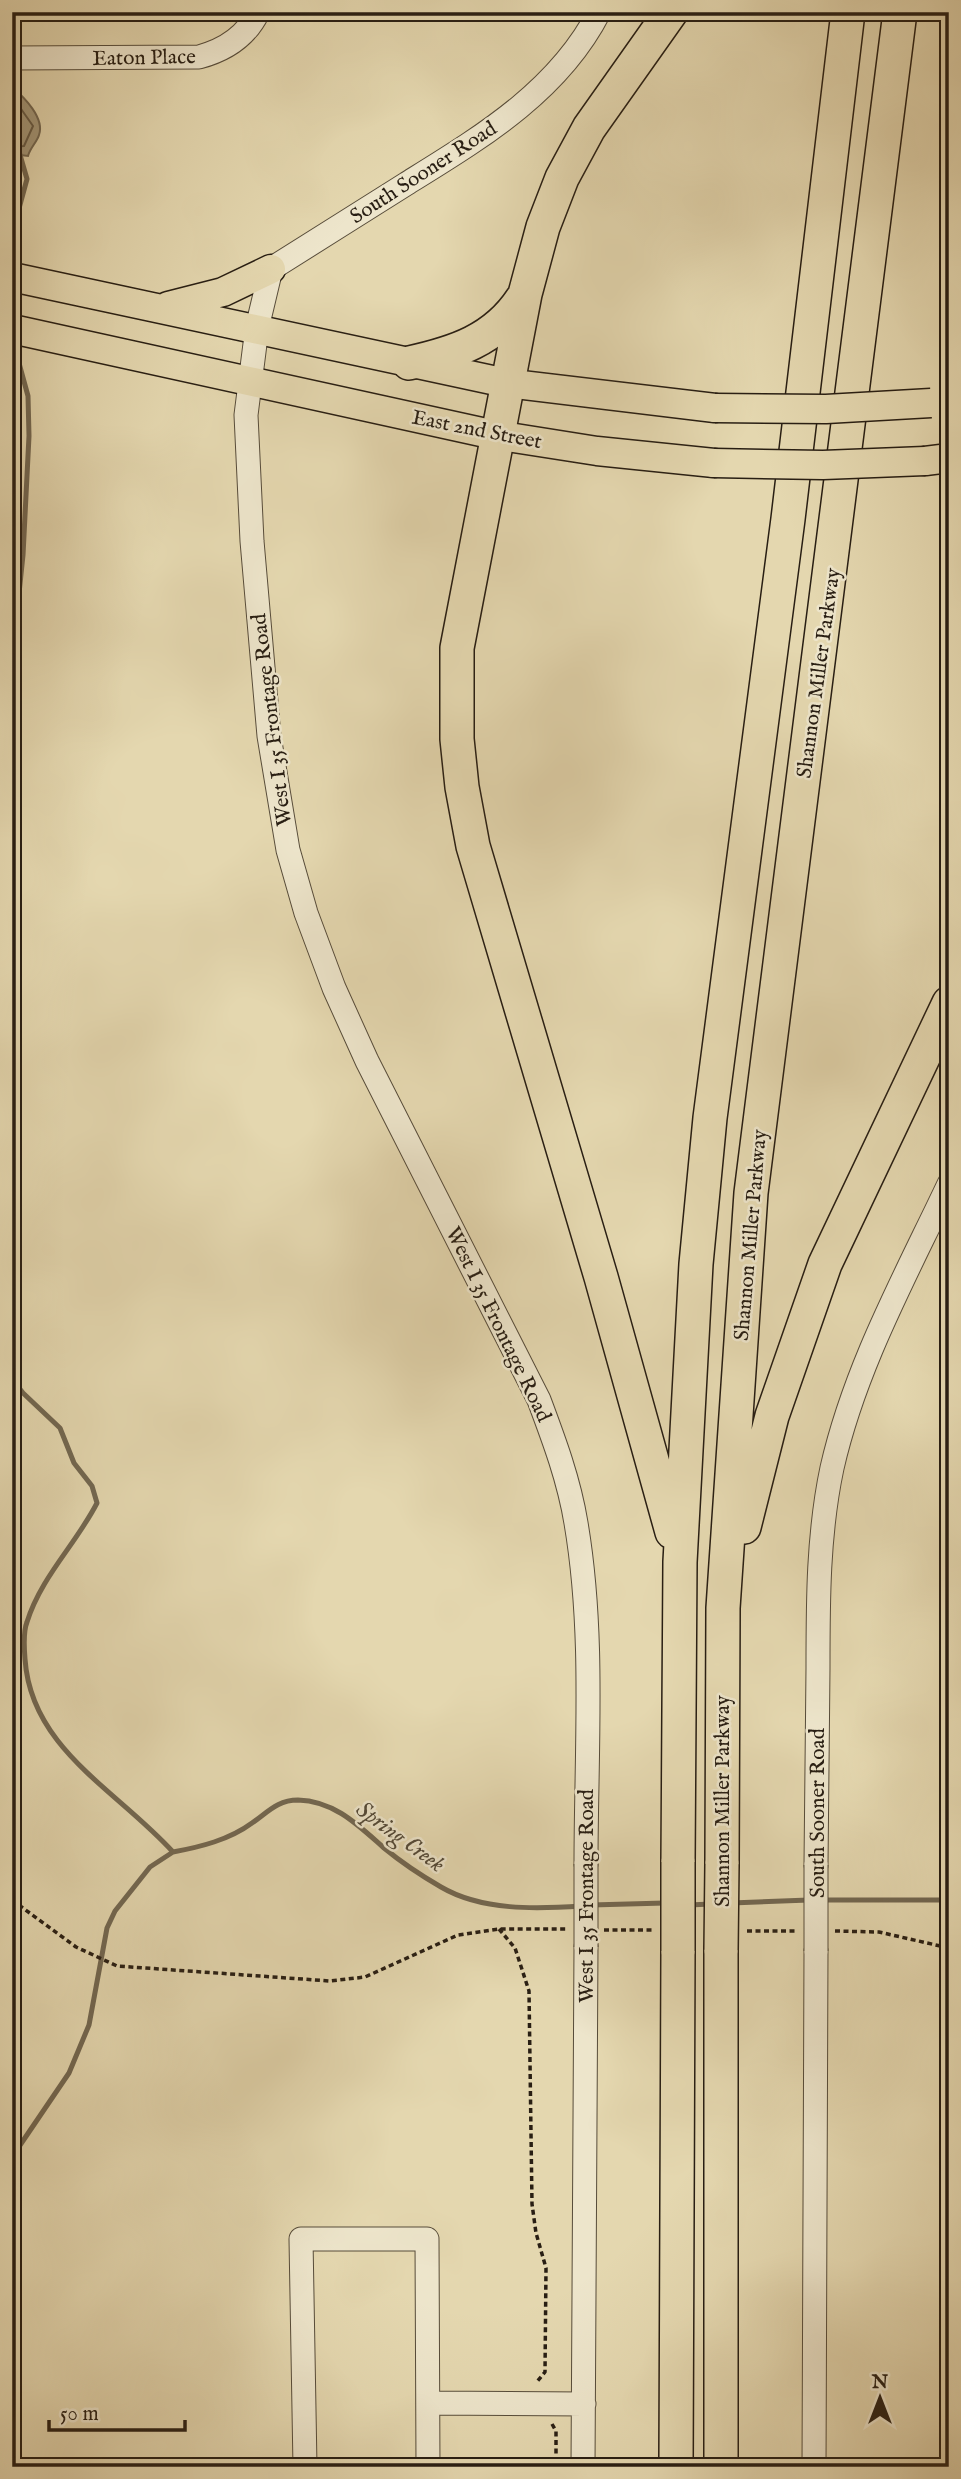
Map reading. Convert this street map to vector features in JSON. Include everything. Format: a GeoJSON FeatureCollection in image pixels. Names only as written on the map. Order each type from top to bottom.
{"type":"FeatureCollection","features":[{"type":"Feature","properties":{"kind":"highway"},"geometry":{"type":"LineString","coordinates":[[671,12],[589,128],[562,178],[544,227],[525,294],[495,435],[457,648],[457,739],[462,787],[477,860],[601,1277],[680,1562]]}},
{"type":"Feature","properties":{"kind":"highway","name":"Shannon Miller Parkway"},"geometry":{"type":"LineString","coordinates":[[676,2467],[670,1941],[678,1862],[680,1562],[696,1264],[710,1118],[788,519],[848,12]]}},
{"type":"Feature","properties":{"kind":"highway","name":"Shannon Miller Parkway"},"geometry":{"type":"LineString","coordinates":[[721,2467],[732,1940],[722,1864],[723,1608],[752,1180],[900,12]]}},
{"type":"Feature","properties":{"kind":"highway"},"geometry":{"type":"LineString","coordinates":[[409,363],[471,346],[511,315],[525,294]]}},
{"type":"Feature","properties":{"kind":"highway"},"geometry":{"type":"LineString","coordinates":[[723,1608],[772,1416],[825,1264],[949,1003]]}},
{"type":"Feature","properties":{"kind":"main road"},"geometry":{"type":"LineString","coordinates":[[161,307],[223,292],[271,269]]}},
{"type":"Feature","properties":{"kind":"main road"},"geometry":{"type":"LineString","coordinates":[[12,277],[506,383],[715,408],[826,409],[940,401]]}},
{"type":"Feature","properties":{"kind":"main road","name":"East 2nd Street"},"geometry":{"type":"LineString","coordinates":[[12,329],[495,435],[597,451],[714,463],[823,465],[937,459]]}},
{"type":"Feature","properties":{"kind":"street","name":"Eaton Place"},"geometry":{"type":"LineString","coordinates":[[12,58],[199,57],[217,52],[242,35],[258,12]]}},
{"type":"Feature","properties":{"kind":"street","name":"South Sooner Road"},"geometry":{"type":"LineString","coordinates":[[271,269],[492,131],[538,92],[568,60],[599,12]]}},
{"type":"Feature","properties":{"kind":"street"},"geometry":{"type":"LineString","coordinates":[[257,328],[271,269]]}},
{"type":"Feature","properties":{"kind":"street","name":"West I 35 Frontage Road"},"geometry":{"type":"LineString","coordinates":[[257,328],[246,415],[253,554],[269,737],[288,850],[320,951],[362,1049],[539,1400],[559,1456],[575,1520],[584,1581],[587,1637],[583,2467]]}},
{"type":"Feature","properties":{"kind":"street","name":"South Sooner Road"},"geometry":{"type":"LineString","coordinates":[[814,2467],[820,1941],[817,1865],[818,1590],[822,1529],[830,1480],[853,1393],[890,1304],[939,1227],[949,1184]]}},
{"type":"Feature","properties":{"kind":"street"},"geometry":{"type":"LineString","coordinates":[[304,2467],[301,2239],[427,2239],[428,2467]]}},
{"type":"Feature","properties":{"kind":"street"},"geometry":{"type":"LineString","coordinates":[[428,2403],[584,2403]]}},
{"type":"Feature","properties":{"kind":"path"},"geometry":{"type":"LineString","coordinates":[[12,1900],[76,1947],[117,1966],[330,1981],[365,1977],[458,1935],[499,1929],[670,1941]]}},
{"type":"Feature","properties":{"kind":"path"},"geometry":{"type":"LineString","coordinates":[[499,1929],[515,1948],[529,1992],[532,2204],[536,2234],[546,2268],[545,2372],[534,2385],[534,2402],[536,2417],[551,2421],[556,2431],[556,2467]]}},
{"type":"Feature","properties":{"kind":"path"},"geometry":{"type":"LineString","coordinates":[[732,1940],[797,1931]]}},
{"type":"Feature","properties":{"kind":"path"},"geometry":{"type":"LineString","coordinates":[[820,1941],[879,1932],[949,1948]]}},
{"type":"Feature","properties":{"kind":"water"},"geometry":{"type":"Polygon","coordinates":[[[12,87],[27,102],[39,122],[39,135],[28,156],[12,154],[12,87]]]}},
{"type":"Feature","properties":{"kind":"waterway"},"geometry":{"type":"LineString","coordinates":[[12,234],[27,179],[18,148]]}},
{"type":"Feature","properties":{"kind":"waterway"},"geometry":{"type":"LineString","coordinates":[[12,784],[18,752],[13,705],[13,651],[23,555],[29,436],[28,396],[14,345]]}},
{"type":"Feature","properties":{"kind":"waterway"},"geometry":{"type":"LineString","coordinates":[[12,1040],[18,1080],[18,1106],[12,1147]]}},
{"type":"Feature","properties":{"kind":"waterway","name":"Spring Creek"},"geometry":{"type":"LineString","coordinates":[[12,1379],[60,1428],[74,1463],[92,1486],[97,1503],[41,1590],[27,1622],[24,1650],[31,1691],[43,1718],[80,1766],[173,1852]]}},
{"type":"Feature","properties":{"kind":"waterway","name":"Spring Creek"},"geometry":{"type":"LineString","coordinates":[[173,1852],[234,1834],[284,1802],[311,1801],[346,1816],[404,1864],[457,1895],[510,1907],[582,1906]]}},
{"type":"Feature","properties":{"kind":"waterway"},"geometry":{"type":"LineString","coordinates":[[12,2157],[69,2073],[89,2025],[107,1928],[115,1911],[150,1867],[173,1852]]}},
{"type":"Feature","properties":{"kind":"waterway","name":"Spring Creek"},"geometry":{"type":"LineString","coordinates":[[731,1903],[809,1900]]}},
{"type":"Feature","properties":{"kind":"waterway","name":"Spring Creek"},"geometry":{"type":"LineString","coordinates":[[822,1900],[949,1900]]}},
{"type":"Feature","properties":{"kind":"waterway","name":"Spring Creek"},"geometry":{"type":"LineString","coordinates":[[591,1905],[665,1903]]}},
{"type":"Feature","properties":{"kind":"waterway","name":"Spring Creek"},"geometry":{"type":"LineString","coordinates":[[689,1905],[711,1904]]}}]}
